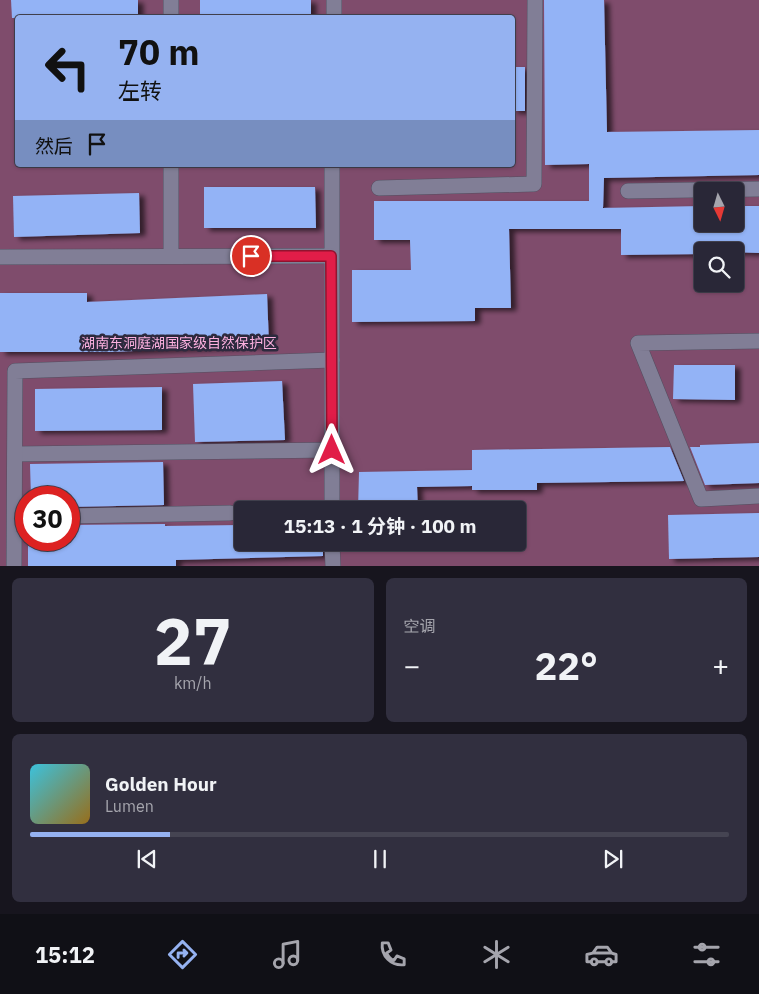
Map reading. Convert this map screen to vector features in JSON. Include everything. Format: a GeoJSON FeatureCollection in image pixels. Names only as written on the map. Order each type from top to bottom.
{"type":"FeatureCollection","features":[{"type":"Feature","properties":{"kind":"street"},"geometry":{"type":"LineString","coordinates":[[172,0],[172,15]]}},
{"type":"Feature","properties":{"kind":"street"},"geometry":{"type":"LineString","coordinates":[[334,0],[334,15]]}},
{"type":"Feature","properties":{"kind":"street"},"geometry":{"type":"LineString","coordinates":[[379,188],[534,184],[535,0]]}},
{"type":"Feature","properties":{"kind":"street"},"geometry":{"type":"LineString","coordinates":[[171,167],[171,256]]}},
{"type":"Feature","properties":{"kind":"street"},"geometry":{"type":"LineString","coordinates":[[332,167],[332,501]]}},
{"type":"Feature","properties":{"kind":"street"},"geometry":{"type":"LineString","coordinates":[[628,191],[759,188]]}},
{"type":"Feature","properties":{"kind":"street"},"geometry":{"type":"LineString","coordinates":[[0,257],[331,256]]}},
{"type":"Feature","properties":{"kind":"street"},"geometry":{"type":"LineString","coordinates":[[759,341],[638,343],[701,499],[759,496]]}},
{"type":"Feature","properties":{"kind":"street"},"geometry":{"type":"LineString","coordinates":[[18,486],[15,454],[15,371],[332,360]]}},
{"type":"Feature","properties":{"kind":"street"},"geometry":{"type":"LineString","coordinates":[[15,454],[332,450]]}},
{"type":"Feature","properties":{"kind":"street"},"geometry":{"type":"LineString","coordinates":[[80,516],[230,513]]}},
{"type":"Feature","properties":{"kind":"street"},"geometry":{"type":"LineString","coordinates":[[14,566],[16,551]]}},
{"type":"Feature","properties":{"kind":"street"},"geometry":{"type":"LineString","coordinates":[[332,551],[333,566]]}},
{"type":"Feature","properties":{"kind":"green space","name":"湖南东洞庭湖国家级自然保护区"},"geometry":{"type":"Polygon","coordinates":[[[0,0],[759,0],[759,566],[0,566],[0,0]]]}},
{"type":"Feature","properties":{"kind":"building"},"geometry":{"type":"Polygon","coordinates":[[[11,0],[138,0],[138,15],[15,15],[15,18],[12,18],[11,0]]]}},
{"type":"Feature","properties":{"kind":"building"},"geometry":{"type":"Polygon","coordinates":[[[200,0],[311,0],[311,15],[200,15],[200,0]]]}},
{"type":"Feature","properties":{"kind":"building"},"geometry":{"type":"Polygon","coordinates":[[[544,0],[604,0],[607,132],[759,130],[759,175],[604,178],[603,208],[694,206],[694,232],[744,232],[744,206],[759,206],[759,253],[744,252],[744,242],[694,242],[694,254],[621,255],[621,229],[509,229],[511,308],[475,308],[475,321],[352,322],[352,270],[411,270],[410,240],[374,240],[374,201],[589,201],[589,164],[545,165],[544,0]]]}},
{"type":"Feature","properties":{"kind":"building"},"geometry":{"type":"Polygon","coordinates":[[[515,67],[525,67],[525,111],[515,111],[515,67]]]}},
{"type":"Feature","properties":{"kind":"building"},"geometry":{"type":"Polygon","coordinates":[[[204,187],[315,187],[316,228],[204,228],[204,187]]]}},
{"type":"Feature","properties":{"kind":"building"},"geometry":{"type":"Polygon","coordinates":[[[139,193],[140,233],[14,237],[13,196],[139,193]]]}},
{"type":"Feature","properties":{"kind":"building"},"geometry":{"type":"Polygon","coordinates":[[[0,293],[87,293],[87,302],[267,294],[269,345],[110,352],[0,352],[0,293]]]}},
{"type":"Feature","properties":{"kind":"building"},"geometry":{"type":"Polygon","coordinates":[[[674,365],[735,365],[735,400],[673,399],[674,365]]]}},
{"type":"Feature","properties":{"kind":"building"},"geometry":{"type":"Polygon","coordinates":[[[282,381],[285,440],[195,442],[193,384],[282,381]]]}},
{"type":"Feature","properties":{"kind":"building"},"geometry":{"type":"Polygon","coordinates":[[[162,387],[162,430],[35,431],[35,389],[162,387]]]}},
{"type":"Feature","properties":{"kind":"building"},"geometry":{"type":"Polygon","coordinates":[[[759,443],[759,483],[705,485],[690,447],[700,447],[700,445],[759,443]]]}},
{"type":"Feature","properties":{"kind":"building"},"geometry":{"type":"Polygon","coordinates":[[[670,447],[684,481],[537,483],[537,490],[472,490],[472,486],[417,487],[418,501],[358,501],[359,472],[472,470],[472,450],[670,447]]]}},
{"type":"Feature","properties":{"kind":"building"},"geometry":{"type":"Polygon","coordinates":[[[163,462],[164,505],[80,507],[80,486],[31,486],[30,464],[163,462]]]}},
{"type":"Feature","properties":{"kind":"building"},"geometry":{"type":"Polygon","coordinates":[[[759,513],[759,557],[669,559],[668,515],[759,513]]]}},
{"type":"Feature","properties":{"kind":"building"},"geometry":{"type":"Polygon","coordinates":[[[80,525],[234,525],[234,551],[323,551],[323,556],[176,560],[176,566],[28,566],[28,551],[80,551],[80,525]]]}},
{"type":"Feature","properties":{"kind":"route"},"geometry":{"type":"LineString","coordinates":[[251,256],[331,256],[332,450]]}}]}
